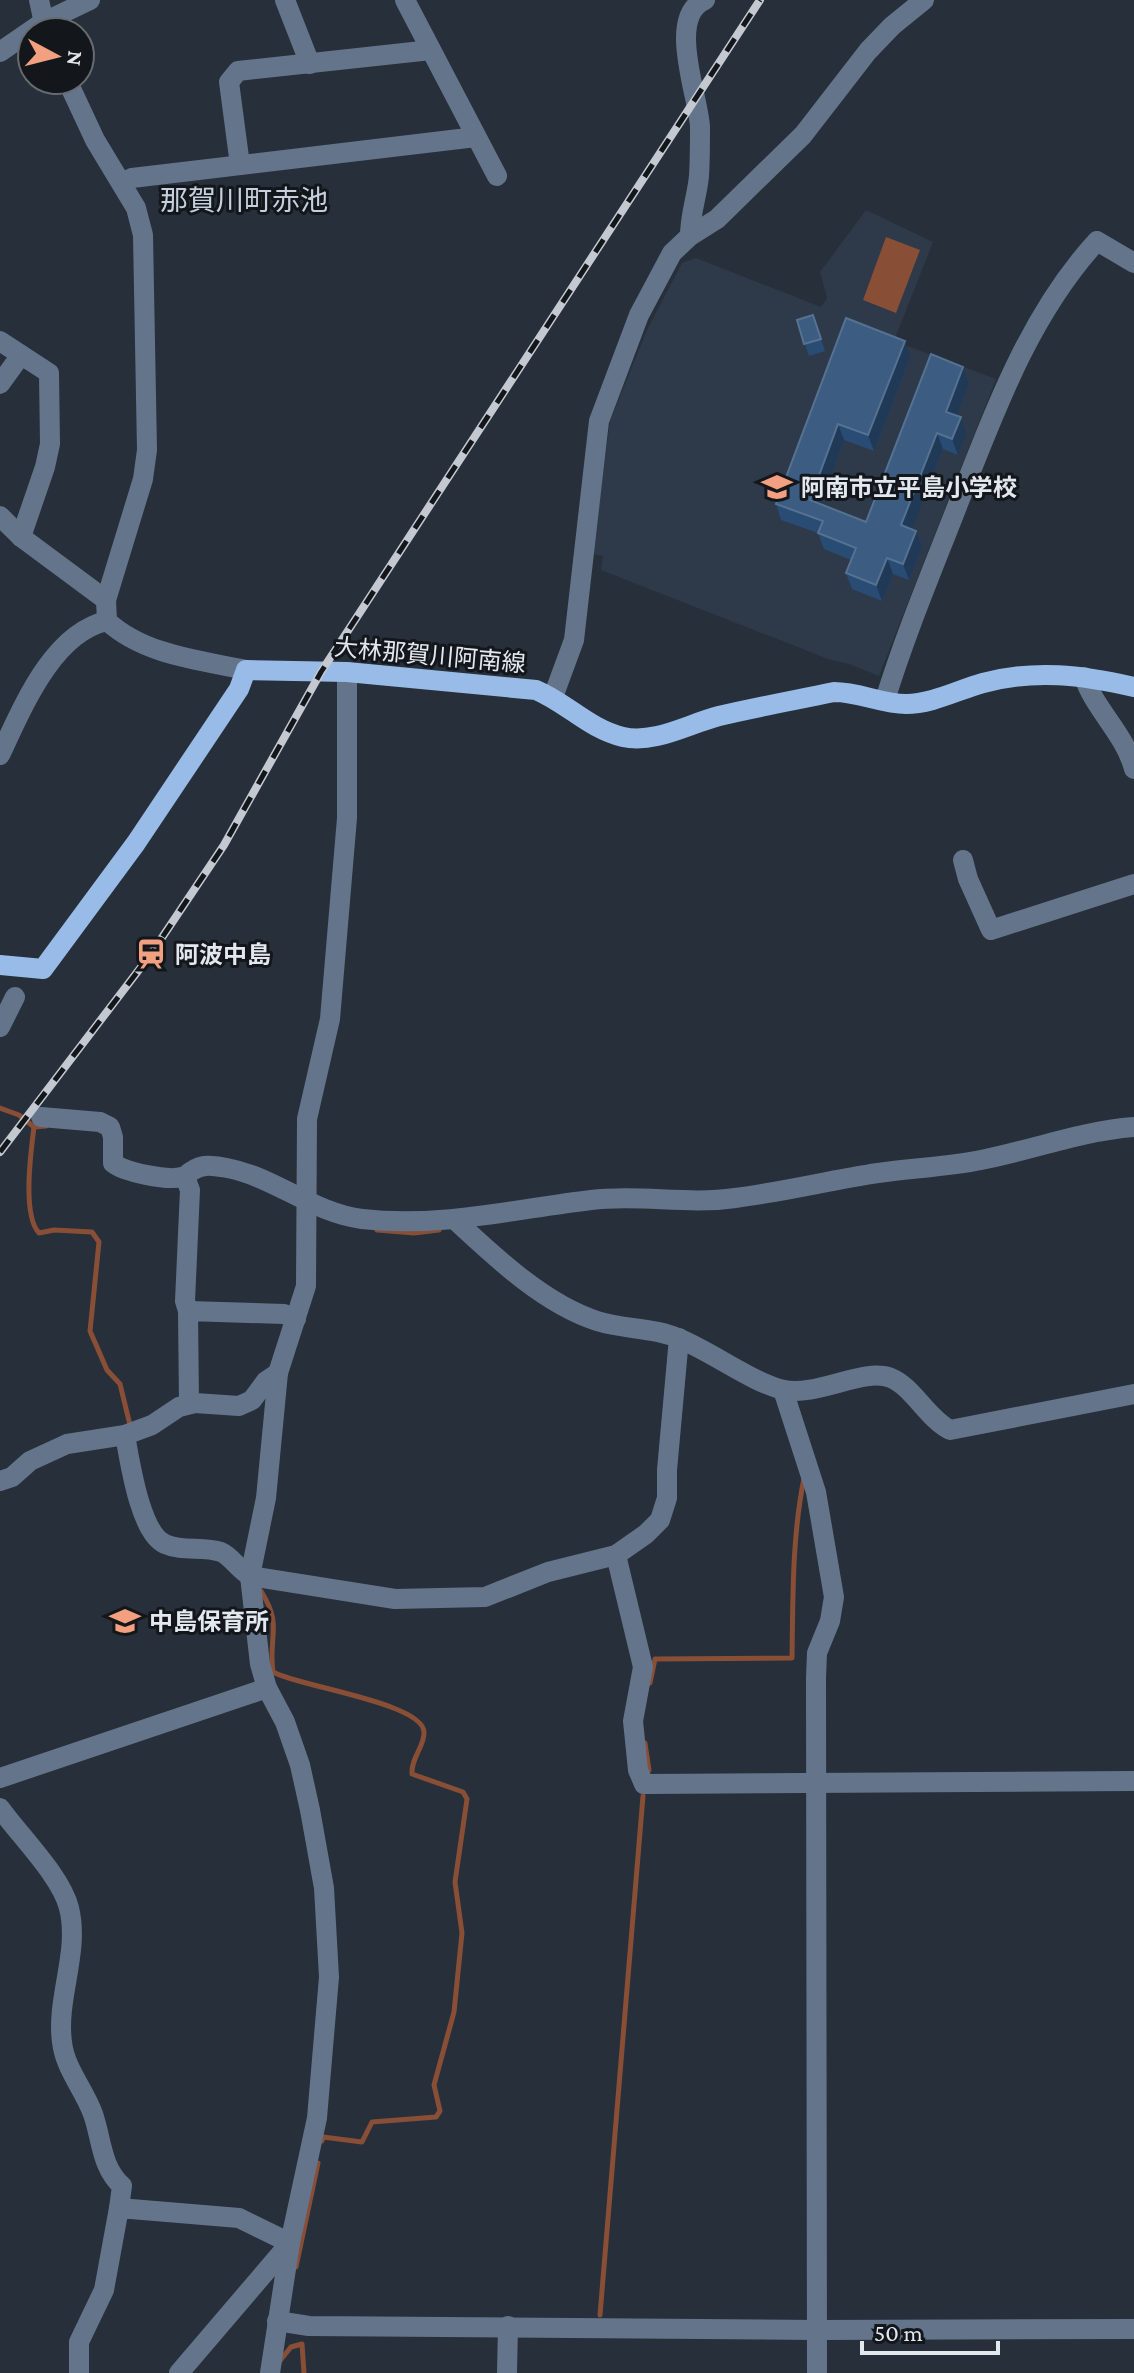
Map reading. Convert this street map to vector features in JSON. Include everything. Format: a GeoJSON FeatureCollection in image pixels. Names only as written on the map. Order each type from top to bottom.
{"type":"FeatureCollection","features":[{"type":"Feature","properties":{"kind":"main road","name":"大林那賀川阿南線"},"geometry":{"type":"LineString","coordinates":[[246,670],[347,672],[536,690],[553,697],[595,727],[625,737],[647,738],[715,717],[834,692],[906,704],[929,701],[985,682],[1035,673],[1084,677],[1134,687]]}},
{"type":"Feature","properties":{"kind":"main road"},"geometry":{"type":"LineString","coordinates":[[0,965],[43,969],[136,843],[239,689],[246,670]]}},
{"type":"Feature","properties":{"kind":"street"},"geometry":{"type":"LineString","coordinates":[[64,16],[90,0]]}},
{"type":"Feature","properties":{"kind":"street"},"geometry":{"type":"LineString","coordinates":[[285,0],[310,64]]}},
{"type":"Feature","properties":{"kind":"street"},"geometry":{"type":"LineString","coordinates":[[405,0],[497,176]]}},
{"type":"Feature","properties":{"kind":"street"},"geometry":{"type":"LineString","coordinates":[[553,697],[574,640],[599,421],[639,315],[672,253],[690,236],[717,219],[803,135],[868,51],[924,0]]}},
{"type":"Feature","properties":{"kind":"street"},"geometry":{"type":"LineString","coordinates":[[690,236],[690,213],[699,178],[700,123],[688,68],[687,37],[690,16],[699,1]]}},
{"type":"Feature","properties":{"kind":"street"},"geometry":{"type":"LineString","coordinates":[[240,165],[229,82],[238,71],[431,50]]}},
{"type":"Feature","properties":{"kind":"street"},"geometry":{"type":"LineString","coordinates":[[0,755],[36,681],[73,638],[96,623],[106,610],[143,479],[147,450],[143,235],[136,208],[95,140],[74,96]]}},
{"type":"Feature","properties":{"kind":"street"},"geometry":{"type":"LineString","coordinates":[[122,183],[132,178],[476,137]]}},
{"type":"Feature","properties":{"kind":"street"},"geometry":{"type":"LineString","coordinates":[[885,700],[957,507],[1023,348],[1071,269],[1097,241],[1134,263]]}},
{"type":"Feature","properties":{"kind":"street"},"geometry":{"type":"LineString","coordinates":[[0,341],[49,373],[50,444],[21,537]]}},
{"type":"Feature","properties":{"kind":"street"},"geometry":{"type":"LineString","coordinates":[[0,384],[21,355]]}},
{"type":"Feature","properties":{"kind":"street"},"geometry":{"type":"LineString","coordinates":[[0,516],[106,610],[118,631],[157,651],[246,670]]}},
{"type":"Feature","properties":{"kind":"street"},"geometry":{"type":"LineString","coordinates":[[270,2373],[290,2243],[317,2118],[329,1977],[324,1888],[300,1765],[260,1664],[250,1576],[266,1498],[278,1373],[306,1286],[307,1119],[330,1019],[347,818],[347,672]]}},
{"type":"Feature","properties":{"kind":"street"},"geometry":{"type":"LineString","coordinates":[[1084,677],[1089,692],[1113,724],[1134,769]]}},
{"type":"Feature","properties":{"kind":"street"},"geometry":{"type":"LineString","coordinates":[[963,860],[968,879],[991,930],[1134,884]]}},
{"type":"Feature","properties":{"kind":"street"},"geometry":{"type":"LineString","coordinates":[[0,1027],[15,997]]}},
{"type":"Feature","properties":{"kind":"street"},"geometry":{"type":"LineString","coordinates":[[41,1117],[100,1122],[110,1127],[113,1163],[121,1169],[187,1183]]}},
{"type":"Feature","properties":{"kind":"street"},"geometry":{"type":"LineString","coordinates":[[189,1404],[188,1311],[185,1301],[187,1183],[194,1169],[206,1165],[232,1169],[265,1181],[307,1203],[361,1219],[405,1222],[455,1220],[594,1199],[691,1202],[734,1199],[877,1173],[980,1160],[1100,1130],[1134,1127]]}},
{"type":"Feature","properties":{"kind":"street"},"geometry":{"type":"LineString","coordinates":[[455,1220],[502,1265],[568,1308],[599,1322],[655,1330],[783,1390],[821,1388],[875,1375],[893,1379],[937,1423],[950,1430],[1134,1394]]}},
{"type":"Feature","properties":{"kind":"street"},"geometry":{"type":"LineString","coordinates":[[188,1311],[284,1314],[296,1319]]}},
{"type":"Feature","properties":{"kind":"street"},"geometry":{"type":"LineString","coordinates":[[125,1435],[138,1495],[155,1538],[168,1545],[223,1553],[250,1576],[395,1599],[485,1597],[548,1572],[616,1555],[660,1520],[667,1498],[678,1343]]}},
{"type":"Feature","properties":{"kind":"street"},"geometry":{"type":"LineString","coordinates":[[0,1481],[12,1477],[30,1461],[67,1444],[125,1435],[152,1425],[179,1407],[189,1404],[239,1406],[252,1400],[266,1381],[278,1373]]}},
{"type":"Feature","properties":{"kind":"street"},"geometry":{"type":"LineString","coordinates":[[783,1390],[816,1492],[834,1597],[830,1621],[817,1653],[817,2373]]}},
{"type":"Feature","properties":{"kind":"street"},"geometry":{"type":"LineString","coordinates":[[616,1555],[643,1667],[633,1721],[638,1770],[644,1784],[1134,1781]]}},
{"type":"Feature","properties":{"kind":"street"},"geometry":{"type":"LineString","coordinates":[[0,1778],[267,1688]]}},
{"type":"Feature","properties":{"kind":"street"},"geometry":{"type":"LineString","coordinates":[[0,1808],[60,1885],[69,1909],[71,1935],[61,2025],[62,2044],[71,2073],[93,2114],[99,2145],[113,2178],[122,2186],[104,2290],[79,2342],[79,2373]]}},
{"type":"Feature","properties":{"kind":"street"},"geometry":{"type":"LineString","coordinates":[[119,2208],[239,2218],[290,2243]]}},
{"type":"Feature","properties":{"kind":"street"},"geometry":{"type":"LineString","coordinates":[[179,2373],[290,2243]]}},
{"type":"Feature","properties":{"kind":"street"},"geometry":{"type":"LineString","coordinates":[[277,2321],[309,2326],[1134,2329]]}},
{"type":"Feature","properties":{"kind":"street"},"geometry":{"type":"LineString","coordinates":[[507,2373],[508,2326]]}},
{"type":"Feature","properties":{"kind":"shaded area","name":"阿南市立平島小学校"},"geometry":{"type":"Polygon","coordinates":[[[866,210],[933,242],[894,341],[996,379],[879,676],[601,570],[603,556],[592,554],[610,421],[647,330],[682,263],[696,258],[821,307],[827,298],[820,272],[866,210]]]}},
{"type":"Feature","properties":{"kind":"shaded area"},"geometry":{"type":"Polygon","coordinates":[[[886,237],[920,250],[896,313],[863,300],[886,237]]]}},
{"type":"Feature","properties":{"kind":"building"},"geometry":{"type":"Polygon","coordinates":[[[813,315],[821,339],[804,344],[797,320],[813,315]]]}},
{"type":"Feature","properties":{"kind":"building"},"geometry":{"type":"Polygon","coordinates":[[[846,318],[905,341],[868,435],[838,424],[810,500],[866,522],[931,354],[963,367],[946,412],[961,417],[952,439],[937,433],[901,525],[916,531],[903,564],[887,558],[876,585],[846,573],[856,548],[818,533],[823,521],[776,504],[846,318]]]}},
{"type":"Feature","properties":{"kind":"waterway"},"geometry":{"type":"LineString","coordinates":[[0,1108],[19,1115],[34,1127],[46,1126]]}},
{"type":"Feature","properties":{"kind":"waterway"},"geometry":{"type":"LineString","coordinates":[[34,1127],[29,1182],[34,1224],[39,1233],[54,1230],[92,1232],[99,1242],[90,1331],[107,1370],[120,1384],[130,1425]]}},
{"type":"Feature","properties":{"kind":"waterway"},"geometry":{"type":"LineString","coordinates":[[377,1230],[414,1233],[439,1230]]}},
{"type":"Feature","properties":{"kind":"waterway"},"geometry":{"type":"LineString","coordinates":[[650,1683],[655,1659],[792,1658],[795,1545],[804,1478]]}},
{"type":"Feature","properties":{"kind":"waterway"},"geometry":{"type":"LineString","coordinates":[[261,1591],[273,1623],[273,1672],[383,1704],[419,1722],[424,1733],[412,1774],[463,1792],[467,1799],[455,1882],[462,1933],[454,2012],[434,2085],[440,2111],[436,2117],[372,2122],[362,2142],[323,2137],[322,2141]]}},
{"type":"Feature","properties":{"kind":"waterway"},"geometry":{"type":"LineString","coordinates":[[645,1743],[649,1770]]}},
{"type":"Feature","properties":{"kind":"waterway"},"geometry":{"type":"LineString","coordinates":[[600,2315],[643,1796]]}},
{"type":"Feature","properties":{"kind":"waterway"},"geometry":{"type":"LineString","coordinates":[[296,2267],[318,2163]]}},
{"type":"Feature","properties":{"kind":"waterway"},"geometry":{"type":"LineString","coordinates":[[279,2362],[291,2347],[302,2344],[304,2373]]}},
{"type":"Feature","properties":{"kind":"railway"},"geometry":{"type":"LineString","coordinates":[[0,1152],[151,954],[224,845],[321,672],[760,0]]}},
{"type":"Feature","properties":{"kind":"place","name":"阿南市立平島小学校"},"geometry":{"type":"Point","coordinates":[777,487]}},
{"type":"Feature","properties":{"kind":"place","name":"阿波中島"},"geometry":{"type":"Point","coordinates":[151,954]}},
{"type":"Feature","properties":{"kind":"place","name":"中島保育所"},"geometry":{"type":"Point","coordinates":[125,1621]}},
{"type":"Feature","properties":{"kind":"district","name":"那賀川町赤池"},"geometry":{"type":"Point","coordinates":[244,200]}}]}
